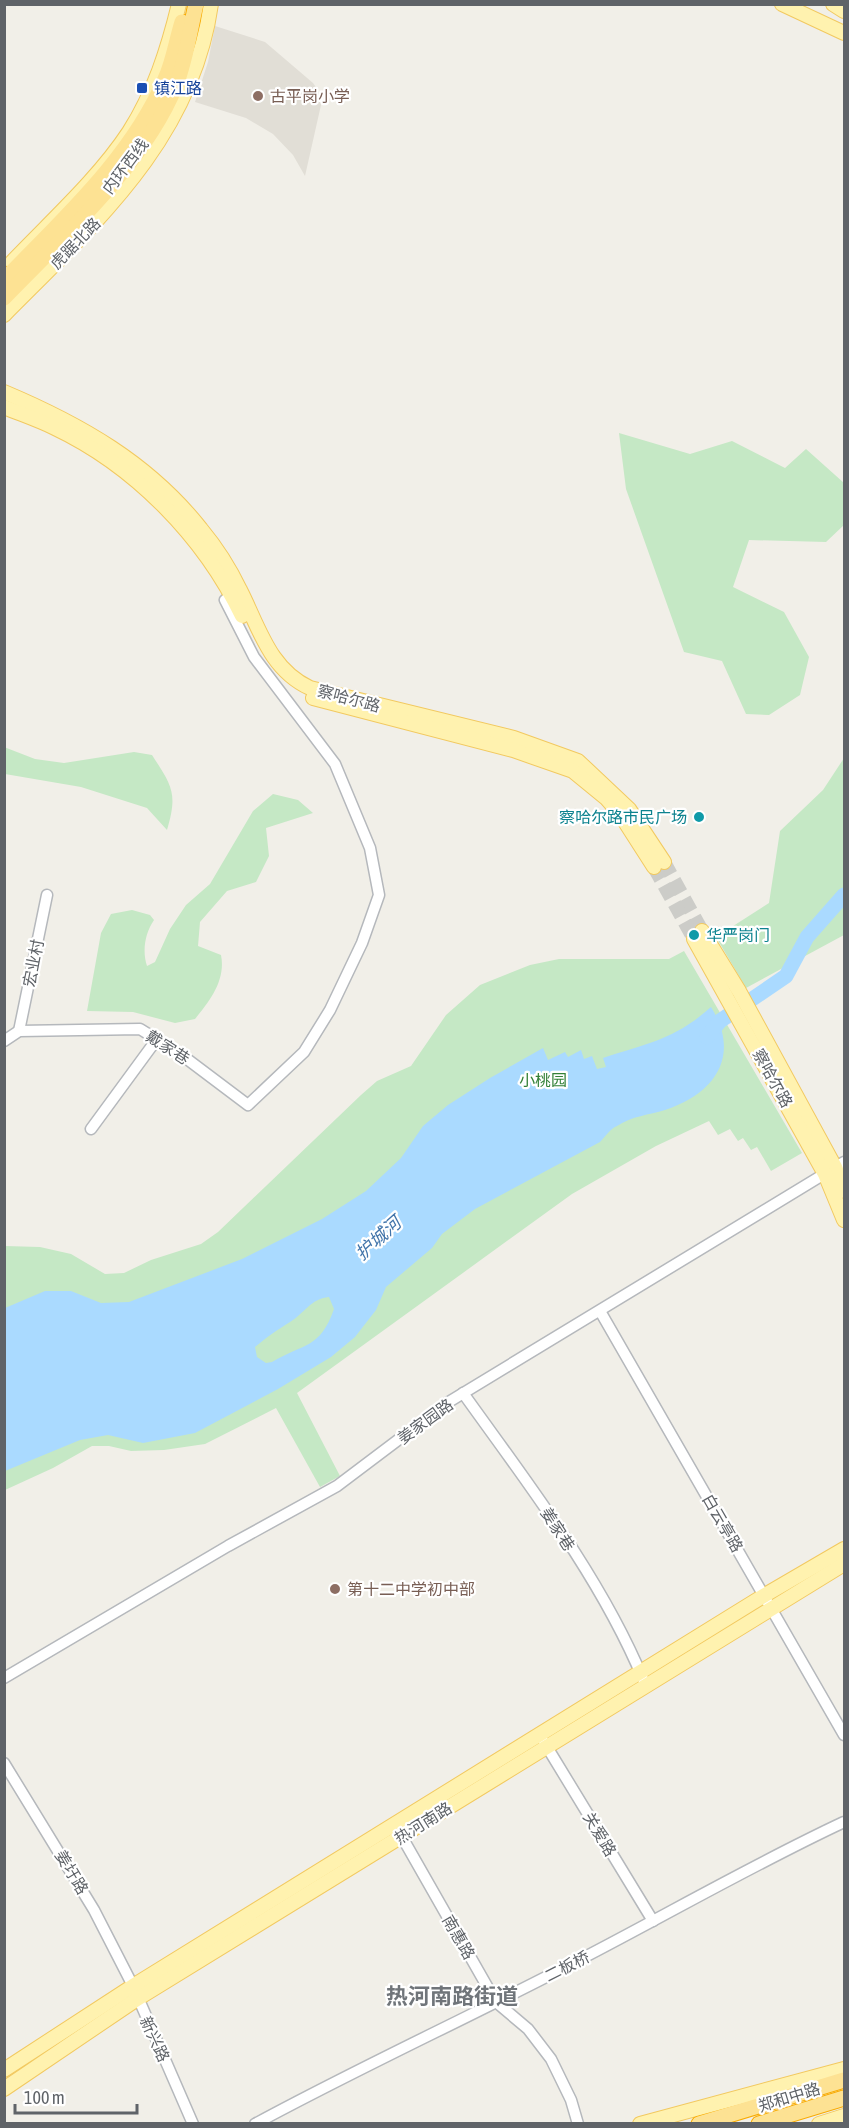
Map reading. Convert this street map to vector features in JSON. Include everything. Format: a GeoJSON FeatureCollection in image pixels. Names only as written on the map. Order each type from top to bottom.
{"type":"FeatureCollection","features":[{"type":"Feature","properties":{"kind":"highway","name":"内环西线"},"geometry":{"type":"LineString","coordinates":[[4,280],[91,189],[134,135],[165,79],[187,4]]}},
{"type":"Feature","properties":{"kind":"highway","name":"内环西线"},"geometry":{"type":"LineString","coordinates":[[4,298],[100,199],[143,144],[176,85],[196,4]]}},
{"type":"Feature","properties":{"kind":"highway","name":"郑和中路"},"geometry":{"type":"LineString","coordinates":[[699,2124],[844,2080]]}},
{"type":"Feature","properties":{"kind":"highway"},"geometry":{"type":"LineString","coordinates":[[759,2124],[844,2098]]}},
{"type":"Feature","properties":{"kind":"main road","name":"虎踞北路"},"geometry":{"type":"LineString","coordinates":[[4,269],[85,184],[128,133],[155,83],[170,44],[179,4]]}},
{"type":"Feature","properties":{"kind":"main road","name":"虎踞北路"},"geometry":{"type":"LineString","coordinates":[[4,315],[109,208],[169,130],[189,90],[204,48],[211,4]]}},
{"type":"Feature","properties":{"kind":"main road"},"geometry":{"type":"LineString","coordinates":[[782,4],[844,33]]}},
{"type":"Feature","properties":{"kind":"main road"},"geometry":{"type":"LineString","coordinates":[[833,4],[844,11]]}},
{"type":"Feature","properties":{"kind":"main road","name":"察哈尔路"},"geometry":{"type":"LineString","coordinates":[[4,392],[63,417],[98,438],[152,478],[201,529],[236,592],[262,656],[279,676],[297,690],[307,696],[338,706],[537,757],[573,771],[606,798],[659,865]]}},
{"type":"Feature","properties":{"kind":"main road","name":"察哈尔路"},"geometry":{"type":"LineString","coordinates":[[4,407],[56,428],[88,446],[127,474],[178,520],[236,592]]}},
{"type":"Feature","properties":{"kind":"main road","name":"察哈尔路"},"geometry":{"type":"LineString","coordinates":[[698,935],[835,1168],[844,1191]]}},
{"type":"Feature","properties":{"kind":"main road","name":"察哈尔路"},"geometry":{"type":"LineString","coordinates":[[835,1168],[844,1220]]}},
{"type":"Feature","properties":{"kind":"main road","name":"热河南路"},"geometry":{"type":"LineString","coordinates":[[4,2070],[135,1993],[398,1830],[540,1734],[844,1549]]}},
{"type":"Feature","properties":{"kind":"main road","name":"热河南路"},"geometry":{"type":"LineString","coordinates":[[398,1830],[547,1747],[844,1564]]}},
{"type":"Feature","properties":{"kind":"main road","name":"热河南路"},"geometry":{"type":"LineString","coordinates":[[4,2089],[135,1993]]}},
{"type":"Feature","properties":{"kind":"main road"},"geometry":{"type":"LineString","coordinates":[[640,2124],[844,2069]]}},
{"type":"Feature","properties":{"kind":"main road","name":"郑和中路"},"geometry":{"type":"LineString","coordinates":[[819,2124],[844,2116]]}},
{"type":"Feature","properties":{"kind":"street","name":"戴家巷"},"geometry":{"type":"LineString","coordinates":[[20,1031],[140,1029],[179,1053],[248,1105],[304,1052],[330,1010],[362,943],[379,895],[370,848],[335,764],[254,657],[225,600],[236,592]]}},
{"type":"Feature","properties":{"kind":"street","name":"宏业村"},"geometry":{"type":"LineString","coordinates":[[20,1031],[46,895]]}},
{"type":"Feature","properties":{"kind":"street"},"geometry":{"type":"LineString","coordinates":[[4,1041],[20,1031]]}},
{"type":"Feature","properties":{"kind":"street"},"geometry":{"type":"LineString","coordinates":[[92,1129],[157,1039]]}},
{"type":"Feature","properties":{"kind":"street","name":"姜家园路"},"geometry":{"type":"LineString","coordinates":[[4,1678],[228,1546],[337,1486],[463,1394],[835,1168]]}},
{"type":"Feature","properties":{"kind":"street","name":"白云亭路"},"geometry":{"type":"LineString","coordinates":[[600,1311],[844,1735]]}},
{"type":"Feature","properties":{"kind":"street","name":"姜家巷"},"geometry":{"type":"LineString","coordinates":[[463,1394],[542,1504],[596,1589],[646,1686]]}},
{"type":"Feature","properties":{"kind":"street","name":"关爱路"},"geometry":{"type":"LineString","coordinates":[[540,1734],[652,1921]]}},
{"type":"Feature","properties":{"kind":"street","name":"姜圩路"},"geometry":{"type":"LineString","coordinates":[[4,1763],[94,1910],[135,1993]]}},
{"type":"Feature","properties":{"kind":"street","name":"二板桥"},"geometry":{"type":"LineString","coordinates":[[255,2124],[332,2082],[496,2002],[844,1822]]}},
{"type":"Feature","properties":{"kind":"street","name":"南惠路"},"geometry":{"type":"LineString","coordinates":[[398,1830],[496,2002],[528,2029],[551,2059],[571,2100],[578,2124]]}},
{"type":"Feature","properties":{"kind":"street","name":"新兴路"},"geometry":{"type":"LineString","coordinates":[[135,1993],[193,2124]]}},
{"type":"Feature","properties":{"kind":"shaded area","name":"古平岗小学"},"geometry":{"type":"Polygon","coordinates":[[[215,26],[265,42],[313,83],[318,90],[321,105],[305,176],[293,155],[273,134],[246,118],[195,102],[208,62],[215,26]]]}},
{"type":"Feature","properties":{"kind":"green space"},"geometry":{"type":"Polygon","coordinates":[[[619,433],[690,454],[732,441],[785,468],[806,449],[844,483],[844,525],[826,542],[749,540],[733,587],[784,612],[809,657],[800,695],[769,715],[746,714],[722,661],[684,652],[626,489],[619,433]]]}},
{"type":"Feature","properties":{"kind":"green space"},"geometry":{"type":"Polygon","coordinates":[[[4,747],[35,759],[64,763],[134,752],[152,755],[171,790],[172,807],[167,830],[147,808],[81,787],[5,774],[4,747]]]}},
{"type":"Feature","properties":{"kind":"green space"},"geometry":{"type":"Polygon","coordinates":[[[844,758],[844,935],[746,988],[716,937],[769,903],[780,831],[823,790],[844,758]]]}},
{"type":"Feature","properties":{"kind":"green space"},"geometry":{"type":"Polygon","coordinates":[[[273,794],[298,800],[313,813],[266,828],[269,856],[256,882],[227,891],[200,922],[198,946],[221,955],[222,964],[216,990],[195,1019],[175,1023],[133,1012],[87,1011],[101,933],[111,914],[132,910],[150,915],[154,920],[147,936],[145,954],[147,966],[155,962],[170,929],[186,905],[210,884],[253,811],[273,794]]]}},
{"type":"Feature","properties":{"kind":"green space","name":"小桃园"},"geometry":{"type":"Polygon","coordinates":[[[684,951],[802,1153],[771,1171],[757,1147],[751,1150],[743,1138],[738,1141],[730,1129],[718,1135],[709,1121],[656,1146],[572,1194],[297,1393],[340,1476],[320,1487],[276,1408],[205,1444],[164,1450],[131,1451],[109,1446],[92,1446],[53,1468],[5,1490],[5,1246],[40,1247],[71,1254],[105,1274],[124,1273],[151,1260],[201,1244],[218,1232],[377,1081],[411,1066],[446,1015],[480,985],[530,965],[559,959],[669,959],[684,951]]]}},
{"type":"Feature","properties":{"kind":"water","name":"护城河"},"geometry":{"type":"Polygon","coordinates":[[[711,1007],[720,1025],[724,1041],[723,1056],[710,1083],[683,1103],[623,1123],[612,1129],[600,1142],[475,1209],[442,1234],[432,1248],[386,1287],[376,1310],[355,1337],[331,1357],[278,1389],[195,1433],[143,1443],[108,1435],[80,1440],[5,1471],[5,1308],[45,1291],[71,1291],[101,1303],[129,1302],[242,1259],[322,1219],[366,1191],[401,1158],[423,1126],[448,1105],[543,1048],[548,1060],[565,1052],[568,1057],[581,1050],[584,1059],[592,1056],[597,1069],[606,1067],[603,1058],[672,1034],[711,1007]],[[329,1297],[312,1303],[255,1347],[257,1357],[266,1363],[272,1362],[310,1343],[323,1331],[334,1309],[329,1297]]]}},
{"type":"Feature","properties":{"kind":"waterway"},"geometry":{"type":"LineString","coordinates":[[707,1037],[720,1021],[786,976],[807,937],[844,895]]}},
{"type":"Feature","properties":{"kind":"tunnel"},"geometry":{"type":"LineString","coordinates":[[664,862],[702,931]]}},
{"type":"Feature","properties":{"kind":"tunnel"},"geometry":{"type":"LineString","coordinates":[[654,867],[694,939]]}},
{"type":"Feature","properties":{"kind":"place","name":"镇江路"},"geometry":{"type":"Point","coordinates":[142,88]}},
{"type":"Feature","properties":{"kind":"place","name":"古平岗小学"},"geometry":{"type":"Point","coordinates":[258,96]}},
{"type":"Feature","properties":{"kind":"place","name":"察哈尔路市民广场"},"geometry":{"type":"Point","coordinates":[699,817]}},
{"type":"Feature","properties":{"kind":"place","name":"华严岗门"},"geometry":{"type":"Point","coordinates":[694,935]}},
{"type":"Feature","properties":{"kind":"place","name":"第十二中学初中部"},"geometry":{"type":"Point","coordinates":[335,1589]}},
{"type":"Feature","properties":{"kind":"district","name":"热河南路街道"},"geometry":{"type":"Point","coordinates":[452,1996]}}]}
